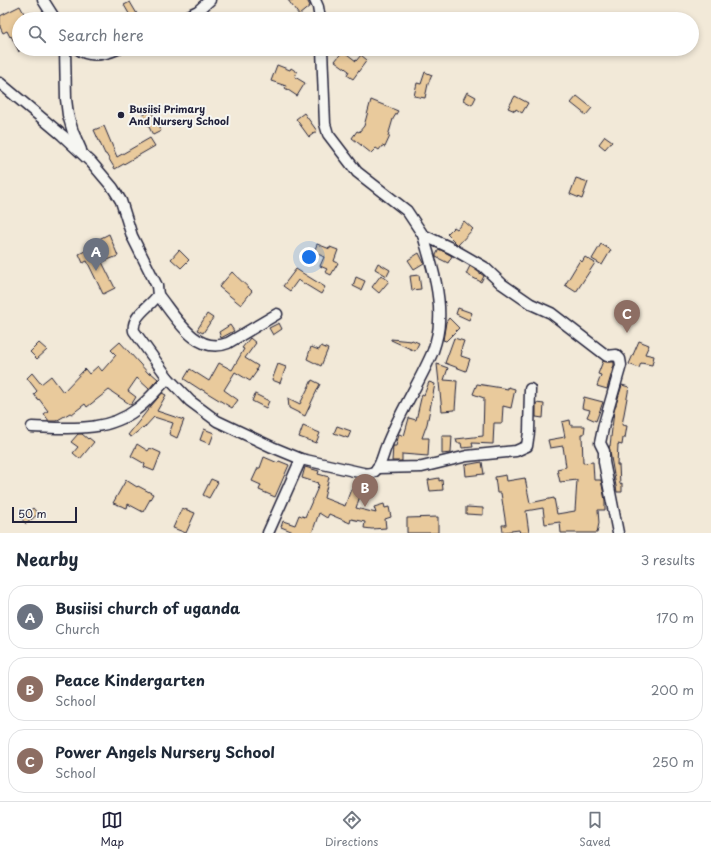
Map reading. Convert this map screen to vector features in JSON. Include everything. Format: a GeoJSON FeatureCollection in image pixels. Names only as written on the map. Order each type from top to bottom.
{"type":"FeatureCollection","features":[{"type":"Feature","properties":{"kind":"street"},"geometry":{"type":"LineString","coordinates":[[43,0],[50,12]]}},
{"type":"Feature","properties":{"kind":"street"},"geometry":{"type":"LineString","coordinates":[[196,12],[210,0]]}},
{"type":"Feature","properties":{"kind":"street"},"geometry":{"type":"LineString","coordinates":[[315,0],[319,12]]}},
{"type":"Feature","properties":{"kind":"street"},"geometry":{"type":"LineString","coordinates":[[65,56],[66,99],[68,114],[73,132],[84,156]]}},
{"type":"Feature","properties":{"kind":"street"},"geometry":{"type":"LineString","coordinates":[[158,295],[154,302],[136,318],[133,327],[137,338],[168,378],[190,401],[217,421],[301,459],[370,474],[377,468],[392,433],[433,350],[439,330],[438,299],[434,273],[423,235],[407,211],[356,172],[328,134],[324,118],[322,56]]}},
{"type":"Feature","properties":{"kind":"street"},"geometry":{"type":"LineString","coordinates":[[0,83],[62,135],[103,176],[121,201],[132,236],[157,286],[158,295],[189,334],[204,344],[221,346],[277,314]]}},
{"type":"Feature","properties":{"kind":"street"},"geometry":{"type":"LineString","coordinates":[[423,235],[451,248],[484,267],[502,284],[531,304],[551,313],[607,356],[616,355],[620,359],[621,365],[600,443],[604,451],[604,462],[618,533]]}},
{"type":"Feature","properties":{"kind":"street"},"geometry":{"type":"LineString","coordinates":[[32,427],[79,428],[99,426],[110,423],[137,409],[168,378]]}},
{"type":"Feature","properties":{"kind":"street"},"geometry":{"type":"LineString","coordinates":[[377,468],[422,467],[467,456],[516,451],[527,446],[530,389]]}},
{"type":"Feature","properties":{"kind":"street"},"geometry":{"type":"LineString","coordinates":[[268,533],[301,459]]}},
{"type":"Feature","properties":{"kind":"building"},"geometry":{"type":"Polygon","coordinates":[[[288,0],[307,0],[310,6],[303,12],[297,12],[288,0]]]}},
{"type":"Feature","properties":{"kind":"building"},"geometry":{"type":"Polygon","coordinates":[[[130,2],[136,12],[128,12],[124,5],[130,2]]]}},
{"type":"Feature","properties":{"kind":"building"},"geometry":{"type":"Polygon","coordinates":[[[20,6],[23,12],[12,12],[12,38],[7,31],[3,33],[0,27],[0,16],[20,6]]]}},
{"type":"Feature","properties":{"kind":"building"},"geometry":{"type":"Polygon","coordinates":[[[339,56],[350,56],[356,61],[360,56],[362,56],[367,60],[353,79],[347,75],[349,71],[335,61],[339,56]]]}},
{"type":"Feature","properties":{"kind":"building"},"geometry":{"type":"Polygon","coordinates":[[[277,65],[290,70],[291,68],[297,72],[295,77],[305,83],[297,96],[285,88],[286,86],[271,81],[277,65]]]}},
{"type":"Feature","properties":{"kind":"building"},"geometry":{"type":"Polygon","coordinates":[[[425,72],[432,75],[428,84],[425,98],[414,96],[417,83],[421,84],[425,72]]]}},
{"type":"Feature","properties":{"kind":"building"},"geometry":{"type":"Polygon","coordinates":[[[467,92],[476,97],[472,105],[463,100],[467,92]]]}},
{"type":"Feature","properties":{"kind":"building"},"geometry":{"type":"Polygon","coordinates":[[[515,96],[528,103],[522,113],[516,109],[515,111],[508,108],[515,96]]]}},
{"type":"Feature","properties":{"kind":"building"},"geometry":{"type":"Polygon","coordinates":[[[577,96],[592,108],[586,115],[571,103],[577,96]]]}},
{"type":"Feature","properties":{"kind":"building"},"geometry":{"type":"Polygon","coordinates":[[[371,100],[398,111],[393,119],[388,136],[390,136],[385,147],[382,146],[379,150],[376,148],[371,153],[352,138],[357,131],[359,132],[364,126],[371,100]]]}},
{"type":"Feature","properties":{"kind":"building"},"geometry":{"type":"Polygon","coordinates":[[[151,111],[161,131],[153,135],[143,115],[151,111]]]}},
{"type":"Feature","properties":{"kind":"building"},"geometry":{"type":"Polygon","coordinates":[[[304,113],[317,131],[309,137],[296,119],[304,113]]]}},
{"type":"Feature","properties":{"kind":"building"},"geometry":{"type":"Polygon","coordinates":[[[104,126],[117,157],[150,138],[155,146],[115,169],[105,154],[94,130],[104,126]]]}},
{"type":"Feature","properties":{"kind":"building"},"geometry":{"type":"Polygon","coordinates":[[[605,136],[612,141],[605,149],[599,144],[605,136]]]}},
{"type":"Feature","properties":{"kind":"building"},"geometry":{"type":"Polygon","coordinates":[[[576,178],[588,182],[582,199],[570,194],[576,178]]]}},
{"type":"Feature","properties":{"kind":"building"},"geometry":{"type":"Polygon","coordinates":[[[464,221],[473,229],[458,245],[447,234],[454,227],[457,229],[464,221]]]}},
{"type":"Feature","properties":{"kind":"building"},"geometry":{"type":"Polygon","coordinates":[[[109,234],[118,256],[102,262],[115,288],[103,294],[87,261],[83,263],[79,254],[101,243],[99,239],[109,234]]]}},
{"type":"Feature","properties":{"kind":"building"},"geometry":{"type":"Polygon","coordinates":[[[317,244],[330,249],[330,247],[338,250],[334,261],[338,263],[331,275],[325,272],[327,269],[320,266],[324,257],[314,252],[317,244]]]}},
{"type":"Feature","properties":{"kind":"building"},"geometry":{"type":"Polygon","coordinates":[[[601,244],[611,250],[602,265],[592,259],[601,244]]]}},
{"type":"Feature","properties":{"kind":"building"},"geometry":{"type":"Polygon","coordinates":[[[439,249],[452,256],[448,263],[436,257],[439,249]]]}},
{"type":"Feature","properties":{"kind":"building"},"geometry":{"type":"Polygon","coordinates":[[[179,250],[189,260],[181,268],[171,259],[179,250]]]}},
{"type":"Feature","properties":{"kind":"building"},"geometry":{"type":"Polygon","coordinates":[[[419,253],[424,263],[414,269],[408,260],[419,253]]]}},
{"type":"Feature","properties":{"kind":"building"},"geometry":{"type":"Polygon","coordinates":[[[585,257],[595,263],[576,292],[565,285],[580,260],[582,262],[585,257]]]}},
{"type":"Feature","properties":{"kind":"building"},"geometry":{"type":"Polygon","coordinates":[[[378,263],[390,270],[387,276],[375,269],[378,263]]]}},
{"type":"Feature","properties":{"kind":"building"},"geometry":{"type":"Polygon","coordinates":[[[470,266],[484,276],[481,282],[466,274],[470,266]]]}},
{"type":"Feature","properties":{"kind":"building"},"geometry":{"type":"Polygon","coordinates":[[[296,269],[325,287],[321,294],[298,280],[290,291],[283,286],[296,269]]]}},
{"type":"Feature","properties":{"kind":"building"},"geometry":{"type":"Polygon","coordinates":[[[232,272],[252,291],[241,305],[219,287],[232,272]]]}},
{"type":"Feature","properties":{"kind":"building"},"geometry":{"type":"Polygon","coordinates":[[[381,275],[389,281],[379,293],[372,287],[381,275]]]}},
{"type":"Feature","properties":{"kind":"building"},"geometry":{"type":"Polygon","coordinates":[[[419,275],[421,289],[412,290],[410,276],[419,275]]]}},
{"type":"Feature","properties":{"kind":"building"},"geometry":{"type":"Polygon","coordinates":[[[356,277],[365,281],[361,290],[353,286],[356,277]]]}},
{"type":"Feature","properties":{"kind":"building"},"geometry":{"type":"Polygon","coordinates":[[[458,308],[472,313],[469,320],[456,314],[458,308]]]}},
{"type":"Feature","properties":{"kind":"building"},"geometry":{"type":"Polygon","coordinates":[[[207,314],[213,318],[203,333],[197,330],[207,314]]]}},
{"type":"Feature","properties":{"kind":"building"},"geometry":{"type":"Polygon","coordinates":[[[449,318],[459,328],[446,341],[443,340],[446,322],[449,318]]]}},
{"type":"Feature","properties":{"kind":"building"},"geometry":{"type":"Polygon","coordinates":[[[279,323],[282,329],[273,335],[269,328],[279,323]]]}},
{"type":"Feature","properties":{"kind":"building"},"geometry":{"type":"Polygon","coordinates":[[[230,325],[234,331],[221,338],[219,332],[230,325]]]}},
{"type":"Feature","properties":{"kind":"building"},"geometry":{"type":"Polygon","coordinates":[[[250,338],[256,343],[245,358],[258,366],[257,371],[250,381],[235,372],[224,390],[238,400],[232,408],[184,379],[190,369],[209,381],[219,363],[232,370],[244,349],[242,348],[250,338]]]}},
{"type":"Feature","properties":{"kind":"building"},"geometry":{"type":"Polygon","coordinates":[[[454,338],[464,341],[461,356],[470,359],[466,371],[445,363],[454,338]]]}},
{"type":"Feature","properties":{"kind":"building"},"geometry":{"type":"Polygon","coordinates":[[[391,339],[412,340],[419,343],[415,351],[391,339]]]}},
{"type":"Feature","properties":{"kind":"building"},"geometry":{"type":"Polygon","coordinates":[[[639,341],[649,345],[645,354],[654,356],[652,365],[641,363],[639,368],[629,364],[639,341]]]}},
{"type":"Feature","properties":{"kind":"building"},"geometry":{"type":"Polygon","coordinates":[[[120,342],[149,374],[150,372],[158,379],[149,389],[137,378],[128,391],[136,397],[131,405],[109,390],[87,407],[85,404],[72,414],[70,413],[56,421],[49,421],[44,414],[48,411],[34,394],[37,391],[27,378],[32,373],[41,384],[51,376],[63,392],[85,369],[89,374],[98,366],[102,371],[116,355],[111,350],[120,342]]]}},
{"type":"Feature","properties":{"kind":"building"},"geometry":{"type":"Polygon","coordinates":[[[39,343],[47,350],[37,359],[30,352],[39,343]]]}},
{"type":"Feature","properties":{"kind":"building"},"geometry":{"type":"Polygon","coordinates":[[[321,346],[328,349],[321,366],[307,359],[311,347],[319,350],[321,346]]]}},
{"type":"Feature","properties":{"kind":"building"},"geometry":{"type":"Polygon","coordinates":[[[603,361],[614,362],[607,389],[597,386],[601,375],[598,374],[603,361]]]}},
{"type":"Feature","properties":{"kind":"building"},"geometry":{"type":"Polygon","coordinates":[[[278,364],[286,367],[280,383],[272,380],[278,364]]]}},
{"type":"Feature","properties":{"kind":"building"},"geometry":{"type":"Polygon","coordinates":[[[437,364],[448,368],[444,380],[457,381],[455,410],[442,411],[437,364]]]}},
{"type":"Feature","properties":{"kind":"building"},"geometry":{"type":"Polygon","coordinates":[[[312,380],[320,384],[305,416],[289,408],[288,398],[300,404],[312,380]]]}},
{"type":"Feature","properties":{"kind":"building"},"geometry":{"type":"Polygon","coordinates":[[[429,382],[435,384],[427,424],[422,438],[429,438],[428,456],[402,454],[402,461],[392,461],[393,446],[396,446],[399,434],[404,436],[409,418],[416,420],[422,394],[424,395],[429,382]]]}},
{"type":"Feature","properties":{"kind":"building"},"geometry":{"type":"Polygon","coordinates":[[[477,384],[515,389],[511,408],[503,406],[502,423],[494,423],[493,444],[472,443],[473,447],[462,448],[461,443],[457,443],[456,439],[483,436],[484,398],[473,394],[477,384]]]}},
{"type":"Feature","properties":{"kind":"building"},"geometry":{"type":"Polygon","coordinates":[[[622,385],[629,387],[622,425],[627,426],[625,438],[623,438],[622,445],[618,444],[617,465],[619,465],[622,492],[617,492],[609,446],[614,411],[622,385]]]}},
{"type":"Feature","properties":{"kind":"building"},"geometry":{"type":"Polygon","coordinates":[[[162,393],[166,395],[157,411],[184,420],[177,438],[169,434],[173,423],[154,417],[143,429],[142,428],[131,437],[128,435],[151,406],[162,393]]]}},
{"type":"Feature","properties":{"kind":"building"},"geometry":{"type":"Polygon","coordinates":[[[255,394],[269,401],[266,408],[252,401],[255,394]]]}},
{"type":"Feature","properties":{"kind":"building"},"geometry":{"type":"Polygon","coordinates":[[[584,397],[603,402],[596,421],[587,417],[590,410],[582,408],[584,397]]]}},
{"type":"Feature","properties":{"kind":"building"},"geometry":{"type":"Polygon","coordinates":[[[536,403],[544,404],[543,418],[536,417],[536,403]]]}},
{"type":"Feature","properties":{"kind":"building"},"geometry":{"type":"Polygon","coordinates":[[[570,420],[571,426],[585,426],[584,434],[582,434],[583,463],[593,462],[594,480],[601,480],[605,500],[605,510],[598,510],[599,523],[597,533],[561,533],[560,522],[545,524],[543,508],[526,511],[529,533],[520,533],[519,530],[503,532],[502,525],[506,525],[501,493],[497,493],[495,477],[506,475],[507,481],[525,478],[530,503],[554,498],[557,514],[575,511],[577,480],[560,482],[557,469],[566,467],[563,446],[550,448],[548,440],[565,437],[562,422],[570,420]]]}},
{"type":"Feature","properties":{"kind":"building"},"geometry":{"type":"Polygon","coordinates":[[[303,426],[320,433],[316,443],[299,437],[303,426]]]}},
{"type":"Feature","properties":{"kind":"building"},"geometry":{"type":"Polygon","coordinates":[[[337,426],[351,431],[348,438],[334,433],[337,426]]]}},
{"type":"Feature","properties":{"kind":"building"},"geometry":{"type":"Polygon","coordinates":[[[204,429],[214,433],[210,444],[200,440],[204,429]]]}},
{"type":"Feature","properties":{"kind":"building"},"geometry":{"type":"Polygon","coordinates":[[[78,434],[82,434],[94,442],[80,459],[73,453],[78,447],[71,442],[78,434]]]}},
{"type":"Feature","properties":{"kind":"building"},"geometry":{"type":"Polygon","coordinates":[[[442,436],[452,436],[451,453],[442,454],[442,436]]]}},
{"type":"Feature","properties":{"kind":"building"},"geometry":{"type":"Polygon","coordinates":[[[137,444],[148,451],[150,448],[161,453],[154,471],[144,467],[145,464],[131,456],[137,444]]]}},
{"type":"Feature","properties":{"kind":"building"},"geometry":{"type":"Polygon","coordinates":[[[264,457],[278,463],[279,461],[289,465],[275,497],[259,490],[261,485],[252,481],[258,468],[260,468],[264,457]]]}},
{"type":"Feature","properties":{"kind":"building"},"geometry":{"type":"Polygon","coordinates":[[[482,462],[484,474],[466,476],[465,465],[482,462]]]}},
{"type":"Feature","properties":{"kind":"building"},"geometry":{"type":"Polygon","coordinates":[[[305,467],[319,471],[318,474],[329,477],[324,498],[345,506],[351,489],[361,493],[356,508],[376,513],[374,507],[384,504],[385,508],[389,507],[391,517],[385,519],[386,528],[364,528],[365,522],[351,519],[350,523],[329,514],[327,518],[319,513],[312,533],[296,533],[281,527],[283,521],[295,525],[299,515],[305,517],[319,485],[317,484],[318,483],[302,478],[305,467]]]}},
{"type":"Feature","properties":{"kind":"building"},"geometry":{"type":"Polygon","coordinates":[[[439,478],[439,481],[442,480],[443,490],[430,491],[428,480],[439,478]]]}},
{"type":"Feature","properties":{"kind":"building"},"geometry":{"type":"Polygon","coordinates":[[[211,479],[218,482],[209,498],[203,495],[211,479]]]}},
{"type":"Feature","properties":{"kind":"building"},"geometry":{"type":"Polygon","coordinates":[[[126,480],[153,494],[143,512],[128,504],[127,508],[113,503],[126,480]]]}},
{"type":"Feature","properties":{"kind":"building"},"geometry":{"type":"Polygon","coordinates":[[[466,507],[483,508],[483,515],[466,514],[466,507]]]}},
{"type":"Feature","properties":{"kind":"building"},"geometry":{"type":"Polygon","coordinates":[[[33,508],[38,514],[26,524],[21,518],[33,508]]]}},
{"type":"Feature","properties":{"kind":"building"},"geometry":{"type":"Polygon","coordinates":[[[182,508],[195,513],[186,533],[173,528],[182,508]]]}},
{"type":"Feature","properties":{"kind":"building"},"geometry":{"type":"Polygon","coordinates":[[[438,517],[438,533],[407,533],[407,518],[438,517]]]}},
{"type":"Feature","properties":{"kind":"place","name":"Busiisi Primary And Nursery School"},"geometry":{"type":"Point","coordinates":[121,115]}},
{"type":"Feature","properties":{"kind":"place","name":"Busiisi church of uganda"},"geometry":{"type":"Point","coordinates":[96,271]}},
{"type":"Feature","properties":{"kind":"place","name":"Power Angels Nursery School"},"geometry":{"type":"Point","coordinates":[627,333]}},
{"type":"Feature","properties":{"kind":"place","name":"Peace Kindergarten"},"geometry":{"type":"Point","coordinates":[365,507]}}]}
